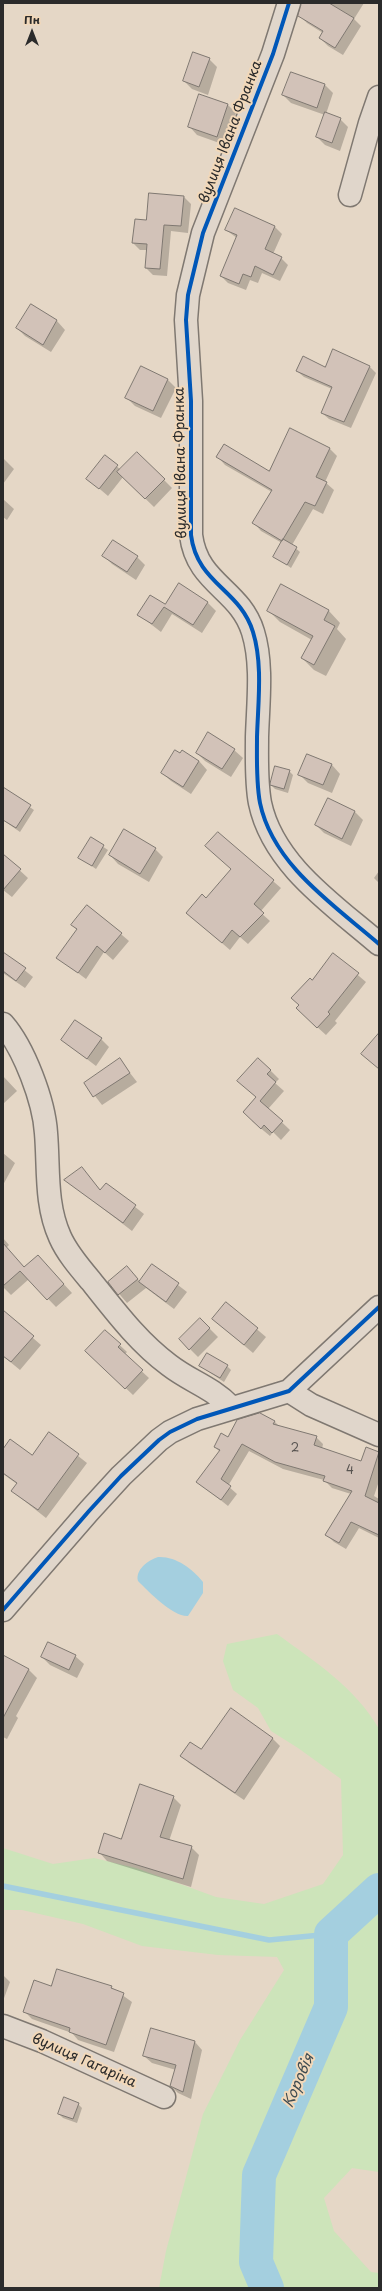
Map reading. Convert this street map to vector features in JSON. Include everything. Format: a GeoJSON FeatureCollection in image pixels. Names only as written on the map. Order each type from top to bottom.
{"type":"FeatureCollection","features":[{"type":"Feature","properties":{"kind":"street","name":"вулиця Івана Франка"},"geometry":{"type":"LineString","coordinates":[[289,3],[273,54],[203,232],[192,274],[186,320],[191,394],[191,535],[195,553],[207,574],[238,604],[250,623],[254,637],[258,664],[258,787],[260,803],[267,825],[273,837],[292,864],[320,893],[379,944]]}},
{"type":"Feature","properties":{"kind":"street"},"geometry":{"type":"LineString","coordinates":[[350,195],[370,123],[379,97]]}},
{"type":"Feature","properties":{"kind":"street"},"geometry":{"type":"LineString","coordinates":[[3,1024],[24,1060],[41,1105],[46,1131],[51,1210],[60,1238],[66,1250],[104,1298],[145,1345],[171,1366],[215,1392],[231,1407]]}},
{"type":"Feature","properties":{"kind":"street"},"geometry":{"type":"LineString","coordinates":[[3,1610],[121,1476],[159,1440],[181,1426],[231,1407],[289,1391],[379,1307]]}},
{"type":"Feature","properties":{"kind":"street"},"geometry":{"type":"LineString","coordinates":[[289,1391],[311,1405],[379,1435]]}},
{"type":"Feature","properties":{"kind":"street","name":"вулиця Гагаріна"},"geometry":{"type":"LineString","coordinates":[[3,2026],[42,2041],[164,2097]]}},
{"type":"Feature","properties":{"kind":"green space"},"geometry":{"type":"Polygon","coordinates":[[[277,1634],[319,1665],[346,1688],[370,1714],[379,1729],[379,2172],[352,2168],[324,2198],[334,2231],[371,2272],[379,2273],[379,2288],[159,2288],[166,2251],[203,2114],[240,2040],[284,1970],[277,1957],[218,1955],[142,1946],[83,1924],[22,1910],[3,1910],[3,1848],[53,1864],[94,1858],[136,1868],[216,1897],[264,1904],[323,1884],[343,1855],[341,1779],[298,1748],[271,1731],[258,1708],[233,1690],[223,1661],[227,1644],[277,1634]]]}},
{"type":"Feature","properties":{"kind":"water"},"geometry":{"type":"Polygon","coordinates":[[[158,1557],[164,1557],[183,1564],[194,1572],[203,1582],[203,1593],[188,1616],[182,1615],[168,1608],[138,1581],[138,1573],[140,1569],[150,1560],[158,1557]]]}},
{"type":"Feature","properties":{"kind":"building"},"geometry":{"type":"Polygon","coordinates":[[[301,3],[329,3],[354,18],[335,48],[319,38],[323,31],[298,16],[301,3]]]}},
{"type":"Feature","properties":{"kind":"building"},"geometry":{"type":"Polygon","coordinates":[[[193,52],[210,58],[199,87],[183,81],[193,52]]]}},
{"type":"Feature","properties":{"kind":"building"},"geometry":{"type":"Polygon","coordinates":[[[291,72],[325,84],[317,108],[282,95],[291,72]]]}},
{"type":"Feature","properties":{"kind":"building"},"geometry":{"type":"Polygon","coordinates":[[[199,94],[228,104],[217,137],[188,127],[199,94]]]}},
{"type":"Feature","properties":{"kind":"building"},"geometry":{"type":"Polygon","coordinates":[[[325,112],[341,118],[332,143],[316,137],[325,112]]]}},
{"type":"Feature","properties":{"kind":"building"},"geometry":{"type":"Polygon","coordinates":[[[149,193],[184,196],[181,226],[164,225],[160,269],[145,268],[147,244],[132,243],[135,219],[146,220],[149,193]]]}},
{"type":"Feature","properties":{"kind":"building"},"geometry":{"type":"Polygon","coordinates":[[[235,208],[275,226],[265,249],[282,257],[273,275],[255,266],[251,277],[243,274],[239,284],[220,276],[237,235],[225,230],[235,208]]]}},
{"type":"Feature","properties":{"kind":"building"},"geometry":{"type":"Polygon","coordinates":[[[31,304],[57,320],[43,345],[16,328],[31,304]]]}},
{"type":"Feature","properties":{"kind":"building"},"geometry":{"type":"Polygon","coordinates":[[[333,349],[370,366],[344,422],[321,413],[332,387],[296,371],[303,356],[325,367],[333,349]]]}},
{"type":"Feature","properties":{"kind":"building"},"geometry":{"type":"Polygon","coordinates":[[[141,366],[168,379],[153,411],[125,398],[141,366]]]}},
{"type":"Feature","properties":{"kind":"building"},"geometry":{"type":"Polygon","coordinates":[[[290,428],[330,448],[316,477],[327,482],[315,506],[305,502],[282,541],[252,523],[272,490],[216,457],[224,444],[269,471],[290,428]]]}},
{"type":"Feature","properties":{"kind":"building"},"geometry":{"type":"Polygon","coordinates":[[[137,452],[165,479],[145,499],[117,472],[137,452]]]}},
{"type":"Feature","properties":{"kind":"building"},"geometry":{"type":"Polygon","coordinates":[[[105,455],[118,465],[99,489],[86,479],[105,455]]]}},
{"type":"Feature","properties":{"kind":"building"},"geometry":{"type":"Polygon","coordinates":[[[283,539],[297,547],[287,565],[273,557],[283,539]]]}},
{"type":"Feature","properties":{"kind":"building"},"geometry":{"type":"Polygon","coordinates":[[[113,540],[138,556],[127,572],[102,556],[113,540]]]}},
{"type":"Feature","properties":{"kind":"building"},"geometry":{"type":"Polygon","coordinates":[[[179,583],[208,602],[193,625],[164,607],[152,624],[137,615],[150,595],[165,604],[179,583]]]}},
{"type":"Feature","properties":{"kind":"building"},"geometry":{"type":"Polygon","coordinates":[[[281,584],[329,610],[324,620],[335,626],[314,665],[301,658],[313,636],[267,611],[281,584]]]}},
{"type":"Feature","properties":{"kind":"building"},"geometry":{"type":"Polygon","coordinates":[[[208,732],[235,749],[222,769],[196,753],[208,732]]]}},
{"type":"Feature","properties":{"kind":"building"},"geometry":{"type":"Polygon","coordinates":[[[175,750],[180,753],[182,750],[199,761],[183,787],[161,773],[175,750]]]}},
{"type":"Feature","properties":{"kind":"building"},"geometry":{"type":"Polygon","coordinates":[[[307,754],[332,764],[323,785],[298,775],[307,754]]]}},
{"type":"Feature","properties":{"kind":"building"},"geometry":{"type":"Polygon","coordinates":[[[275,766],[290,770],[284,789],[270,785],[275,766]]]}},
{"type":"Feature","properties":{"kind":"building"},"geometry":{"type":"Polygon","coordinates":[[[3,787],[31,805],[16,828],[3,820],[3,787]]]}},
{"type":"Feature","properties":{"kind":"building"},"geometry":{"type":"Polygon","coordinates":[[[328,798],[355,811],[342,839],[315,825],[328,798]]]}},
{"type":"Feature","properties":{"kind":"building"},"geometry":{"type":"Polygon","coordinates":[[[124,829],[156,848],[140,874],[109,855],[124,829]]]}},
{"type":"Feature","properties":{"kind":"building"},"geometry":{"type":"Polygon","coordinates":[[[218,832],[274,880],[254,904],[264,913],[240,937],[232,930],[222,943],[186,913],[202,894],[206,898],[231,869],[205,846],[218,832]]]}},
{"type":"Feature","properties":{"kind":"building"},"geometry":{"type":"Polygon","coordinates":[[[91,837],[104,845],[92,866],[78,858],[91,837]]]}},
{"type":"Feature","properties":{"kind":"building"},"geometry":{"type":"Polygon","coordinates":[[[3,854],[21,869],[3,890],[3,854]]]}},
{"type":"Feature","properties":{"kind":"building"},"geometry":{"type":"Polygon","coordinates":[[[87,905],[122,933],[105,953],[97,946],[78,973],[56,958],[77,929],[71,925],[87,905]]]}},
{"type":"Feature","properties":{"kind":"building"},"geometry":{"type":"Polygon","coordinates":[[[3,952],[26,968],[16,981],[3,971],[3,952]]]}},
{"type":"Feature","properties":{"kind":"building"},"geometry":{"type":"Polygon","coordinates":[[[333,953],[359,973],[328,1012],[330,1014],[317,1028],[296,1008],[299,1005],[291,998],[310,978],[312,980],[333,953]]]}},
{"type":"Feature","properties":{"kind":"building"},"geometry":{"type":"Polygon","coordinates":[[[75,1020],[102,1038],[87,1059],[61,1040],[75,1020]]]}},
{"type":"Feature","properties":{"kind":"building"},"geometry":{"type":"Polygon","coordinates":[[[379,1033],[379,1069],[361,1054],[379,1033]]]}},
{"type":"Feature","properties":{"kind":"building"},"geometry":{"type":"Polygon","coordinates":[[[120,1058],[130,1073],[93,1097],[84,1083],[120,1058]]]}},
{"type":"Feature","properties":{"kind":"building"},"geometry":{"type":"Polygon","coordinates":[[[258,1058],[271,1070],[267,1074],[276,1082],[260,1101],[283,1121],[272,1133],[264,1125],[261,1129],[243,1112],[256,1097],[237,1081],[258,1058]]]}},
{"type":"Feature","properties":{"kind":"building"},"geometry":{"type":"Polygon","coordinates":[[[82,1167],[100,1190],[106,1183],[136,1205],[123,1223],[64,1180],[82,1167]]]}},
{"type":"Feature","properties":{"kind":"building"},"geometry":{"type":"Polygon","coordinates":[[[3,1243],[24,1267],[38,1255],[64,1284],[47,1300],[20,1271],[3,1286],[3,1243]]]}},
{"type":"Feature","properties":{"kind":"building"},"geometry":{"type":"Polygon","coordinates":[[[152,1264],[179,1283],[166,1302],[139,1282],[152,1264]]]}},
{"type":"Feature","properties":{"kind":"building"},"geometry":{"type":"Polygon","coordinates":[[[127,1266],[138,1279],[118,1295],[108,1282],[127,1266]]]}},
{"type":"Feature","properties":{"kind":"building"},"geometry":{"type":"Polygon","coordinates":[[[226,1302],[258,1328],[244,1345],[212,1319],[226,1302]]]}},
{"type":"Feature","properties":{"kind":"building"},"geometry":{"type":"Polygon","coordinates":[[[3,1310],[34,1336],[11,1362],[3,1356],[3,1310]]]}},
{"type":"Feature","properties":{"kind":"building"},"geometry":{"type":"Polygon","coordinates":[[[200,1318],[210,1328],[189,1350],[179,1339],[200,1318]]]}},
{"type":"Feature","properties":{"kind":"building"},"geometry":{"type":"Polygon","coordinates":[[[105,1330],[121,1344],[118,1347],[143,1370],[125,1389],[85,1351],[105,1330]]]}},
{"type":"Feature","properties":{"kind":"building"},"geometry":{"type":"Polygon","coordinates":[[[207,1353],[228,1365],[220,1378],[199,1366],[207,1353]]]}},
{"type":"Feature","properties":{"kind":"building"},"geometry":{"type":"Polygon","coordinates":[[[260,1413],[275,1421],[273,1424],[317,1436],[314,1445],[361,1461],[366,1447],[379,1452],[365,1496],[379,1503],[379,1535],[351,1522],[339,1543],[325,1535],[352,1491],[323,1481],[325,1476],[275,1462],[242,1444],[221,1479],[231,1486],[221,1500],[196,1482],[220,1450],[214,1447],[221,1433],[228,1437],[237,1420],[260,1413]]]}},
{"type":"Feature","properties":{"kind":"building"},"geometry":{"type":"Polygon","coordinates":[[[49,1432],[79,1454],[38,1510],[11,1491],[17,1483],[3,1473],[3,1449],[10,1439],[32,1455],[49,1432]]]}},
{"type":"Feature","properties":{"kind":"building"},"geometry":{"type":"Polygon","coordinates":[[[48,1642],[76,1655],[69,1670],[41,1657],[48,1642]]]}},
{"type":"Feature","properties":{"kind":"building"},"geometry":{"type":"Polygon","coordinates":[[[3,1655],[29,1669],[3,1718],[3,1655]]]}},
{"type":"Feature","properties":{"kind":"building"},"geometry":{"type":"Polygon","coordinates":[[[231,1708],[273,1738],[235,1793],[180,1756],[190,1742],[201,1749],[231,1708]]]}},
{"type":"Feature","properties":{"kind":"building"},"geometry":{"type":"Polygon","coordinates":[[[140,1784],[174,1796],[160,1837],[192,1846],[183,1879],[98,1853],[104,1833],[121,1839],[140,1784]]]}},
{"type":"Feature","properties":{"kind":"building"},"geometry":{"type":"Polygon","coordinates":[[[57,1969],[112,1986],[111,1988],[124,1993],[106,2045],[69,2032],[70,2028],[23,2012],[34,1980],[51,1986],[57,1969]]]}},
{"type":"Feature","properties":{"kind":"building"},"geometry":{"type":"Polygon","coordinates":[[[151,2028],[195,2041],[183,2092],[170,2086],[176,2065],[143,2056],[151,2028]]]}},
{"type":"Feature","properties":{"kind":"building"},"geometry":{"type":"Polygon","coordinates":[[[64,2097],[79,2103],[73,2119],[58,2114],[64,2097]]]}},
{"type":"Feature","properties":{"kind":"waterway"},"geometry":{"type":"LineString","coordinates":[[3,1886],[269,1940],[331,1934]]}},
{"type":"Feature","properties":{"kind":"waterway","name":"Коровія"},"geometry":{"type":"LineString","coordinates":[[267,2288],[256,2262],[259,2175],[331,2007],[331,1934],[379,1890]]}},
{"type":"Feature","properties":{"kind":"cycle path"},"geometry":{"type":"LineString","coordinates":[[289,3],[273,54],[203,233],[188,295],[186,320],[191,401],[191,535],[195,551],[201,565],[239,606],[247,617],[253,632],[259,670],[257,737],[258,787],[260,803],[267,825],[278,846],[292,865],[325,899],[379,944]]}},
{"type":"Feature","properties":{"kind":"cycle path"},"geometry":{"type":"LineString","coordinates":[[3,1610],[121,1476],[159,1440],[170,1432],[197,1419],[289,1391],[379,1307]]}}]}
